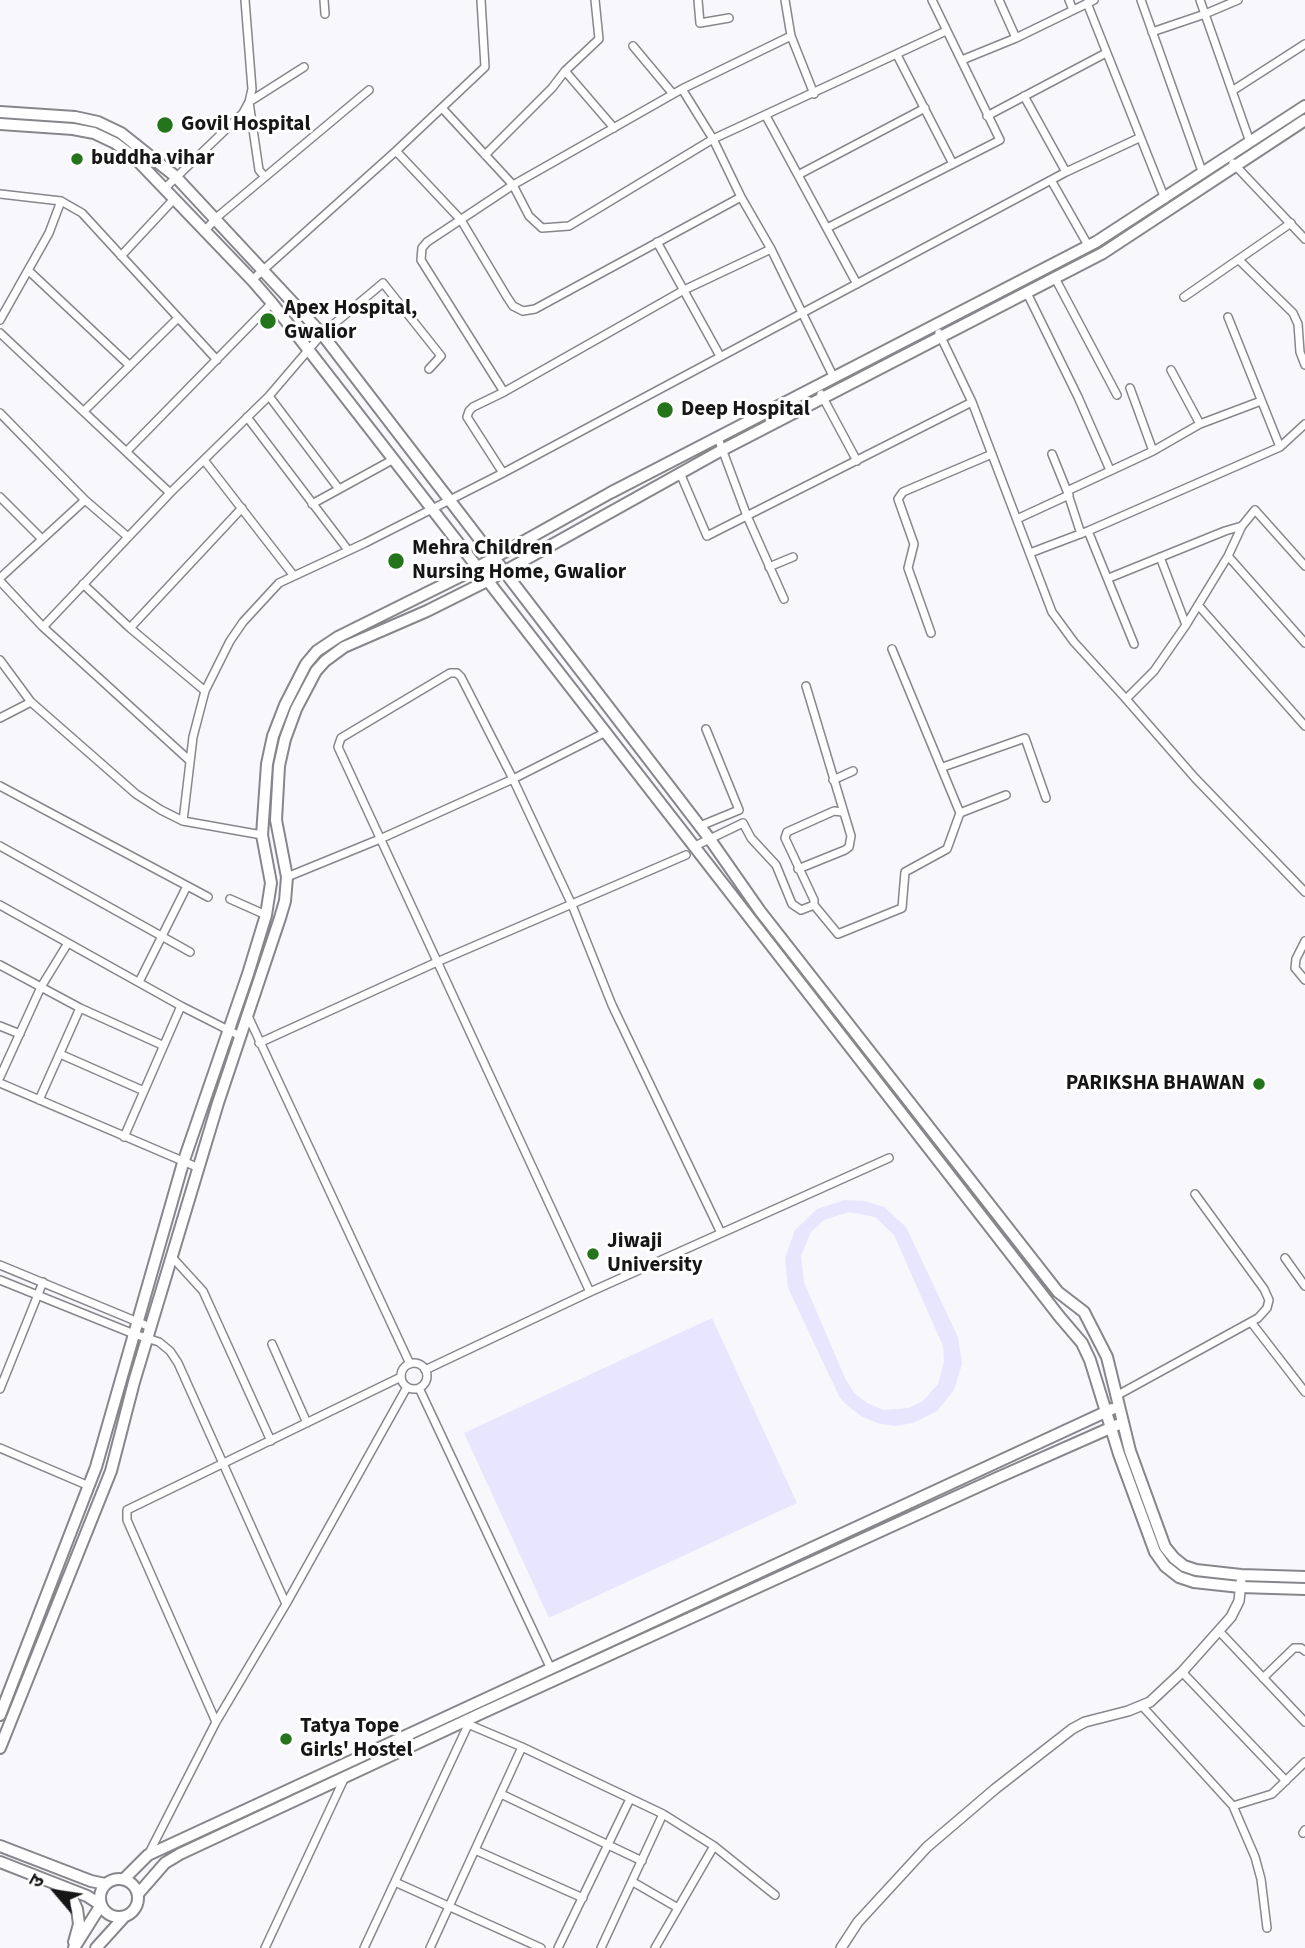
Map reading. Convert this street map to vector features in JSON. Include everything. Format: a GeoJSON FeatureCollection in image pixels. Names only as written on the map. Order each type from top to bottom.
{"type":"FeatureCollection","features":[{"type":"Feature","properties":{"kind":"main road"},"geometry":{"type":"LineString","coordinates":[[0,1715],[89,1486],[183,1163],[266,915],[271,883],[262,835],[267,764],[273,736],[317,652],[338,637],[476,568],[588,505],[1088,247],[1305,106]]}},
{"type":"Feature","properties":{"kind":"main road"},"geometry":{"type":"LineString","coordinates":[[0,112],[75,117],[98,122],[121,133],[175,176],[322,334],[700,826],[760,911],[1058,1292],[1084,1312],[1107,1357],[1130,1451],[1166,1547],[1174,1558],[1184,1566],[1241,1581],[1305,1589]]}},
{"type":"Feature","properties":{"kind":"main road"},"geometry":{"type":"LineString","coordinates":[[0,1748],[111,1471],[150,1327],[240,1036],[285,901],[287,877],[276,820],[279,766],[303,681],[344,648],[428,611],[487,581],[722,450],[1126,239],[1305,120]]}},
{"type":"Feature","properties":{"kind":"main road"},"geometry":{"type":"LineString","coordinates":[[0,124],[73,129],[94,133],[115,143],[134,157],[272,303],[1082,1343],[1155,1552],[1165,1566],[1178,1577],[1194,1582],[1305,1577]]}},
{"type":"Feature","properties":{"kind":"main road"},"geometry":{"type":"LineString","coordinates":[[588,505],[596,519]]}},
{"type":"Feature","properties":{"kind":"main road"},"geometry":{"type":"LineString","coordinates":[[265,853],[281,849]]}},
{"type":"Feature","properties":{"kind":"main road"},"geometry":{"type":"LineString","coordinates":[[124,1879],[150,1854],[1106,1412],[1117,1401]]}},
{"type":"Feature","properties":{"kind":"main road"},"geometry":{"type":"LineString","coordinates":[[96,1948],[136,1907],[138,1894],[163,1866],[180,1854],[997,1478],[1123,1423]]}},
{"type":"Feature","properties":{"kind":"main road"},"geometry":{"type":"LineString","coordinates":[[0,1846],[105,1884]]}},
{"type":"Feature","properties":{"kind":"main road"},"geometry":{"type":"LineString","coordinates":[[150,1854],[163,1866]]}},
{"type":"Feature","properties":{"kind":"main road"},"geometry":{"type":"LineString","coordinates":[[0,1862],[87,1896],[111,1916],[125,1916]]}},
{"type":"Feature","properties":{"kind":"main road"},"geometry":{"type":"LineString","coordinates":[[73,1948],[101,1905],[100,1893],[105,1884],[111,1880],[124,1879],[130,1882],[138,1894]]}},
{"type":"Feature","properties":{"kind":"main road"},"geometry":{"type":"LineString","coordinates":[[68,1889],[78,1909],[79,1924],[73,1948]]}},
{"type":"Feature","properties":{"kind":"street"},"geometry":{"type":"LineString","coordinates":[[245,0],[252,89],[250,102],[259,170],[265,177]]}},
{"type":"Feature","properties":{"kind":"street"},"geometry":{"type":"LineString","coordinates":[[324,0],[325,14]]}},
{"type":"Feature","properties":{"kind":"street"},"geometry":{"type":"LineString","coordinates":[[252,280],[485,67],[481,0]]}},
{"type":"Feature","properties":{"kind":"street"},"geometry":{"type":"LineString","coordinates":[[485,155],[599,38],[595,0]]}},
{"type":"Feature","properties":{"kind":"street"},"geometry":{"type":"LineString","coordinates":[[698,0],[700,23],[729,18]]}},
{"type":"Feature","properties":{"kind":"street"},"geometry":{"type":"LineString","coordinates":[[785,0],[791,36],[814,94]]}},
{"type":"Feature","properties":{"kind":"street"},"geometry":{"type":"LineString","coordinates":[[827,228],[1000,140],[932,0]]}},
{"type":"Feature","properties":{"kind":"street"},"geometry":{"type":"LineString","coordinates":[[999,0],[1016,38]]}},
{"type":"Feature","properties":{"kind":"street"},"geometry":{"type":"LineString","coordinates":[[1069,0],[1073,10]]}},
{"type":"Feature","properties":{"kind":"street"},"geometry":{"type":"LineString","coordinates":[[1141,0],[1202,174]]}},
{"type":"Feature","properties":{"kind":"street"},"geometry":{"type":"LineString","coordinates":[[1200,0],[1250,142]]}},
{"type":"Feature","properties":{"kind":"street"},"geometry":{"type":"LineString","coordinates":[[1152,32],[1205,15],[1238,0]]}},
{"type":"Feature","properties":{"kind":"street"},"geometry":{"type":"LineString","coordinates":[[961,61],[1016,38],[1090,1],[1106,53],[1165,199]]}},
{"type":"Feature","properties":{"kind":"street"},"geometry":{"type":"LineString","coordinates":[[442,108],[513,186],[529,216],[542,228],[569,226],[713,139],[946,31]]}},
{"type":"Feature","properties":{"kind":"street"},"geometry":{"type":"LineString","coordinates":[[504,392],[421,260],[422,248],[427,242],[513,186],[673,94],[791,36]]}},
{"type":"Feature","properties":{"kind":"street"},"geometry":{"type":"LineString","coordinates":[[1232,90],[1305,44]]}},
{"type":"Feature","properties":{"kind":"street"},"geometry":{"type":"LineString","coordinates":[[633,46],[673,94]]}},
{"type":"Feature","properties":{"kind":"street"},"geometry":{"type":"LineString","coordinates":[[987,116],[1106,53]]}},
{"type":"Feature","properties":{"kind":"street"},"geometry":{"type":"LineString","coordinates":[[897,55],[953,164]]}},
{"type":"Feature","properties":{"kind":"street"},"geometry":{"type":"LineString","coordinates":[[164,189],[243,113],[250,102],[304,67]]}},
{"type":"Feature","properties":{"kind":"street"},"geometry":{"type":"LineString","coordinates":[[565,71],[614,128]]}},
{"type":"Feature","properties":{"kind":"street"},"geometry":{"type":"LineString","coordinates":[[682,89],[713,139],[741,197],[771,249],[834,378]]}},
{"type":"Feature","properties":{"kind":"street"},"geometry":{"type":"LineString","coordinates":[[204,232],[216,218],[369,90]]}},
{"type":"Feature","properties":{"kind":"street"},"geometry":{"type":"LineString","coordinates":[[1024,96],[1066,172]]}},
{"type":"Feature","properties":{"kind":"street"},"geometry":{"type":"LineString","coordinates":[[798,175],[925,108]]}},
{"type":"Feature","properties":{"kind":"street"},"geometry":{"type":"LineString","coordinates":[[766,116],[857,284]]}},
{"type":"Feature","properties":{"kind":"street"},"geometry":{"type":"LineString","coordinates":[[183,821],[193,737],[205,691],[230,641],[243,622],[279,583],[503,473],[1066,172],[1139,138]]}},
{"type":"Feature","properties":{"kind":"street"},"geometry":{"type":"LineString","coordinates":[[396,151],[461,220],[513,306],[523,311],[536,309],[741,197]]}},
{"type":"Feature","properties":{"kind":"street"},"geometry":{"type":"LineString","coordinates":[[1228,157],[1305,239]]}},
{"type":"Feature","properties":{"kind":"street"},"geometry":{"type":"LineString","coordinates":[[1051,180],[1088,247]]}},
{"type":"Feature","properties":{"kind":"street"},"geometry":{"type":"LineString","coordinates":[[0,194],[61,201],[82,214],[217,360]]}},
{"type":"Feature","properties":{"kind":"street"},"geometry":{"type":"LineString","coordinates":[[121,256],[174,199]]}},
{"type":"Feature","properties":{"kind":"street"},"geometry":{"type":"LineString","coordinates":[[0,320],[49,233],[61,201]]}},
{"type":"Feature","properties":{"kind":"street"},"geometry":{"type":"LineString","coordinates":[[1184,298],[1291,223]]}},
{"type":"Feature","properties":{"kind":"street"},"geometry":{"type":"LineString","coordinates":[[657,242],[720,356]]}},
{"type":"Feature","properties":{"kind":"street"},"geometry":{"type":"LineString","coordinates":[[503,473],[467,417],[473,407],[684,290],[771,249]]}},
{"type":"Feature","properties":{"kind":"street"},"geometry":{"type":"LineString","coordinates":[[1239,260],[1293,313],[1298,324],[1300,352],[1305,365]]}},
{"type":"Feature","properties":{"kind":"street"},"geometry":{"type":"LineString","coordinates":[[29,271],[129,365]]}},
{"type":"Feature","properties":{"kind":"street"},"geometry":{"type":"LineString","coordinates":[[1055,278],[1116,395]]}},
{"type":"Feature","properties":{"kind":"street"},"geometry":{"type":"LineString","coordinates":[[43,626],[170,493],[269,396],[322,334],[383,283],[441,356],[429,369]]}},
{"type":"Feature","properties":{"kind":"street"},"geometry":{"type":"LineString","coordinates":[[1027,293],[1079,397],[1110,470]]}},
{"type":"Feature","properties":{"kind":"street"},"geometry":{"type":"LineString","coordinates":[[127,450],[272,303]]}},
{"type":"Feature","properties":{"kind":"street"},"geometry":{"type":"LineString","coordinates":[[1228,317],[1280,446]]}},
{"type":"Feature","properties":{"kind":"street"},"geometry":{"type":"LineString","coordinates":[[84,411],[178,318]]}},
{"type":"Feature","properties":{"kind":"street"},"geometry":{"type":"LineString","coordinates":[[936,326],[972,402],[1052,612],[1074,642],[1195,778],[1305,892]]}},
{"type":"Feature","properties":{"kind":"street"},"geometry":{"type":"LineString","coordinates":[[0,333],[170,493]]}},
{"type":"Feature","properties":{"kind":"street"},"geometry":{"type":"LineString","coordinates":[[1171,370],[1200,424]]}},
{"type":"Feature","properties":{"kind":"street"},"geometry":{"type":"LineString","coordinates":[[818,386],[857,461]]}},
{"type":"Feature","properties":{"kind":"street"},"geometry":{"type":"LineString","coordinates":[[1129,388],[1153,450]]}},
{"type":"Feature","properties":{"kind":"street"},"geometry":{"type":"LineString","coordinates":[[269,396],[339,489]]}},
{"type":"Feature","properties":{"kind":"street"},"geometry":{"type":"LineString","coordinates":[[1017,519],[1200,424],[1261,401]]}},
{"type":"Feature","properties":{"kind":"street"},"geometry":{"type":"LineString","coordinates":[[680,473],[707,537],[972,402]]}},
{"type":"Feature","properties":{"kind":"street"},"geometry":{"type":"LineString","coordinates":[[0,413],[85,500],[128,537]]}},
{"type":"Feature","properties":{"kind":"street"},"geometry":{"type":"LineString","coordinates":[[247,417],[348,550]]}},
{"type":"Feature","properties":{"kind":"street"},"geometry":{"type":"LineString","coordinates":[[1030,553],[1085,532],[1280,446],[1305,424]]}},
{"type":"Feature","properties":{"kind":"street"},"geometry":{"type":"LineString","coordinates":[[718,438],[747,516],[784,599]]}},
{"type":"Feature","properties":{"kind":"street"},"geometry":{"type":"LineString","coordinates":[[931,633],[908,568],[915,544],[898,499],[903,492],[992,454]]}},
{"type":"Feature","properties":{"kind":"street"},"geometry":{"type":"LineString","coordinates":[[1052,454],[1085,532],[1109,578],[1134,644]]}},
{"type":"Feature","properties":{"kind":"street"},"geometry":{"type":"LineString","coordinates":[[312,504],[394,458]]}},
{"type":"Feature","properties":{"kind":"street"},"geometry":{"type":"LineString","coordinates":[[204,460],[294,576]]}},
{"type":"Feature","properties":{"kind":"street"},"geometry":{"type":"LineString","coordinates":[[0,497],[42,539]]}},
{"type":"Feature","properties":{"kind":"street"},"geometry":{"type":"LineString","coordinates":[[85,500],[0,579],[43,626],[190,761]]}},
{"type":"Feature","properties":{"kind":"street"},"geometry":{"type":"LineString","coordinates":[[130,628],[242,508]]}},
{"type":"Feature","properties":{"kind":"street"},"geometry":{"type":"LineString","coordinates":[[1126,699],[1154,671],[1186,625],[1228,556],[1242,526],[1255,510],[1305,566]]}},
{"type":"Feature","properties":{"kind":"street"},"geometry":{"type":"LineString","coordinates":[[1109,578],[1242,526]]}},
{"type":"Feature","properties":{"kind":"street"},"geometry":{"type":"LineString","coordinates":[[1228,556],[1305,643]]}},
{"type":"Feature","properties":{"kind":"street"},"geometry":{"type":"LineString","coordinates":[[769,567],[793,557]]}},
{"type":"Feature","properties":{"kind":"street"},"geometry":{"type":"LineString","coordinates":[[1160,557],[1186,625]]}},
{"type":"Feature","properties":{"kind":"street"},"geometry":{"type":"LineString","coordinates":[[83,584],[205,691]]}},
{"type":"Feature","properties":{"kind":"street"},"geometry":{"type":"LineString","coordinates":[[1198,605],[1305,726]]}},
{"type":"Feature","properties":{"kind":"street"},"geometry":{"type":"LineString","coordinates":[[842,812],[834,811],[787,832],[785,838],[814,905],[838,934],[902,908],[905,872],[947,849],[960,813],[892,649]]}},
{"type":"Feature","properties":{"kind":"street"},"geometry":{"type":"LineString","coordinates":[[0,660],[31,702],[136,794],[183,821],[262,835]]}},
{"type":"Feature","properties":{"kind":"street"},"geometry":{"type":"LineString","coordinates":[[590,1292],[338,743],[341,738],[450,673],[457,673],[461,677],[513,779],[572,905],[612,1005],[721,1233]]}},
{"type":"Feature","properties":{"kind":"street"},"geometry":{"type":"LineString","coordinates":[[798,869],[849,847],[851,836],[806,687]]}},
{"type":"Feature","properties":{"kind":"street"},"geometry":{"type":"LineString","coordinates":[[0,718],[31,702]]}},
{"type":"Feature","properties":{"kind":"street"},"geometry":{"type":"LineString","coordinates":[[706,729],[751,838],[776,865],[792,904],[801,910],[814,905]]}},
{"type":"Feature","properties":{"kind":"street"},"geometry":{"type":"LineString","coordinates":[[287,877],[380,839],[513,779],[606,732]]}},
{"type":"Feature","properties":{"kind":"street"},"geometry":{"type":"LineString","coordinates":[[943,767],[1025,738],[1046,797]]}},
{"type":"Feature","properties":{"kind":"street"},"geometry":{"type":"LineString","coordinates":[[833,780],[853,771]]}},
{"type":"Feature","properties":{"kind":"street"},"geometry":{"type":"LineString","coordinates":[[0,786],[208,897]]}},
{"type":"Feature","properties":{"kind":"street"},"geometry":{"type":"LineString","coordinates":[[960,813],[1006,795]]}},
{"type":"Feature","properties":{"kind":"street"},"geometry":{"type":"LineString","coordinates":[[700,826],[739,810]]}},
{"type":"Feature","properties":{"kind":"street"},"geometry":{"type":"LineString","coordinates":[[695,846],[743,823]]}},
{"type":"Feature","properties":{"kind":"street"},"geometry":{"type":"LineString","coordinates":[[0,846],[190,952]]}},
{"type":"Feature","properties":{"kind":"street"},"geometry":{"type":"LineString","coordinates":[[259,1043],[437,962],[686,855]]}},
{"type":"Feature","properties":{"kind":"street"},"geometry":{"type":"LineString","coordinates":[[139,982],[187,886]]}},
{"type":"Feature","properties":{"kind":"street"},"geometry":{"type":"LineString","coordinates":[[230,899],[266,915]]}},
{"type":"Feature","properties":{"kind":"street"},"geometry":{"type":"LineString","coordinates":[[0,905],[240,1036]]}},
{"type":"Feature","properties":{"kind":"street"},"geometry":{"type":"LineString","coordinates":[[1305,940],[1295,968],[1305,980]]}},
{"type":"Feature","properties":{"kind":"street"},"geometry":{"type":"LineString","coordinates":[[0,1077],[41,987],[68,943]]}},
{"type":"Feature","properties":{"kind":"street"},"geometry":{"type":"LineString","coordinates":[[0,965],[80,1008],[162,1045]]}},
{"type":"Feature","properties":{"kind":"street"},"geometry":{"type":"LineString","coordinates":[[124,1137],[181,1006]]}},
{"type":"Feature","properties":{"kind":"street"},"geometry":{"type":"LineString","coordinates":[[39,1100],[80,1008]]}},
{"type":"Feature","properties":{"kind":"street"},"geometry":{"type":"LineString","coordinates":[[247,1014],[411,1364]]}},
{"type":"Feature","properties":{"kind":"street"},"geometry":{"type":"LineString","coordinates":[[0,1026],[20,1034]]}},
{"type":"Feature","properties":{"kind":"street"},"geometry":{"type":"LineString","coordinates":[[60,1054],[144,1091]]}},
{"type":"Feature","properties":{"kind":"street"},"geometry":{"type":"LineString","coordinates":[[0,1083],[199,1168]]}},
{"type":"Feature","properties":{"kind":"street"},"geometry":{"type":"LineString","coordinates":[[425,1370],[590,1292],[889,1158]]}},
{"type":"Feature","properties":{"kind":"street"},"geometry":{"type":"LineString","coordinates":[[1117,1401],[1251,1322],[1267,1308],[1269,1300],[1264,1289],[1195,1194]]}},
{"type":"Feature","properties":{"kind":"street"},"geometry":{"type":"LineString","coordinates":[[172,1257],[203,1291],[271,1441]]}},
{"type":"Feature","properties":{"kind":"street"},"geometry":{"type":"LineString","coordinates":[[1285,1258],[1305,1286]]}},
{"type":"Feature","properties":{"kind":"street"},"geometry":{"type":"LineString","coordinates":[[0,1265],[150,1327]]}},
{"type":"Feature","properties":{"kind":"street"},"geometry":{"type":"LineString","coordinates":[[0,1280],[159,1342],[178,1363],[286,1604]]}},
{"type":"Feature","properties":{"kind":"street"},"geometry":{"type":"LineString","coordinates":[[0,1390],[43,1282]]}},
{"type":"Feature","properties":{"kind":"street"},"geometry":{"type":"LineString","coordinates":[[1251,1322],[1305,1392]]}},
{"type":"Feature","properties":{"kind":"street"},"geometry":{"type":"LineString","coordinates":[[272,1344],[307,1423]]}},
{"type":"Feature","properties":{"kind":"street"},"geometry":{"type":"LineString","coordinates":[[216,1722],[125,1515],[134,1505],[401,1377],[404,1369],[411,1364],[419,1364],[425,1370],[427,1379],[419,1388]]}},
{"type":"Feature","properties":{"kind":"street"},"geometry":{"type":"LineString","coordinates":[[401,1377],[407,1387]]}},
{"type":"Feature","properties":{"kind":"street"},"geometry":{"type":"LineString","coordinates":[[407,1387],[419,1388]]}},
{"type":"Feature","properties":{"kind":"street"},"geometry":{"type":"LineString","coordinates":[[150,1854],[216,1722],[286,1604],[407,1387]]}},
{"type":"Feature","properties":{"kind":"street"},"geometry":{"type":"LineString","coordinates":[[419,1388],[551,1669]]}},
{"type":"Feature","properties":{"kind":"street"},"geometry":{"type":"LineString","coordinates":[[0,1448],[89,1486]]}},
{"type":"Feature","properties":{"kind":"street"},"geometry":{"type":"LineString","coordinates":[[841,1948],[858,1922],[928,1847],[995,1789],[1072,1729],[1085,1722],[1143,1707],[1182,1672],[1236,1608],[1241,1581]]}},
{"type":"Feature","properties":{"kind":"street"},"geometry":{"type":"LineString","coordinates":[[1219,1631],[1304,1719]]}},
{"type":"Feature","properties":{"kind":"street"},"geometry":{"type":"LineString","coordinates":[[1263,1678],[1294,1648],[1305,1651]]}},
{"type":"Feature","properties":{"kind":"street"},"geometry":{"type":"LineString","coordinates":[[1182,1672],[1286,1781]]}},
{"type":"Feature","properties":{"kind":"street"},"geometry":{"type":"LineString","coordinates":[[1143,1707],[1233,1806],[1255,1857],[1261,1879],[1267,1928]]}},
{"type":"Feature","properties":{"kind":"street"},"geometry":{"type":"LineString","coordinates":[[365,1948],[466,1723],[663,1814],[714,1846],[775,1895]]}},
{"type":"Feature","properties":{"kind":"street"},"geometry":{"type":"LineString","coordinates":[[430,1948],[522,1747]]}},
{"type":"Feature","properties":{"kind":"street"},"geometry":{"type":"LineString","coordinates":[[1233,1806],[1272,1794],[1305,1762]]}},
{"type":"Feature","properties":{"kind":"street"},"geometry":{"type":"LineString","coordinates":[[265,1948],[344,1779]]}},
{"type":"Feature","properties":{"kind":"street"},"geometry":{"type":"LineString","coordinates":[[501,1794],[642,1861]]}},
{"type":"Feature","properties":{"kind":"street"},"geometry":{"type":"LineString","coordinates":[[558,1948],[630,1799]]}},
{"type":"Feature","properties":{"kind":"street"},"geometry":{"type":"LineString","coordinates":[[601,1948],[663,1814]]}},
{"type":"Feature","properties":{"kind":"street"},"geometry":{"type":"LineString","coordinates":[[655,1948],[714,1846]]}},
{"type":"Feature","properties":{"kind":"street"},"geometry":{"type":"LineString","coordinates":[[475,1850],[583,1898]]}},
{"type":"Feature","properties":{"kind":"street"},"geometry":{"type":"LineString","coordinates":[[396,1882],[541,1948]]}},
{"type":"Feature","properties":{"kind":"street"},"geometry":{"type":"LineString","coordinates":[[633,1882],[678,1908]]}},
{"type":"Feature","properties":{"kind":"shaded area"},"geometry":{"type":"Polygon","coordinates":[[[845,1200],[865,1201],[884,1207],[906,1227],[958,1337],[962,1364],[954,1390],[937,1411],[913,1423],[895,1426],[877,1423],[861,1416],[840,1398],[788,1288],[785,1258],[795,1230],[817,1209],[845,1200]],[[849,1212],[824,1220],[811,1232],[801,1256],[804,1282],[854,1393],[883,1410],[908,1408],[923,1401],[938,1384],[944,1362],[943,1346],[894,1235],[875,1217],[849,1212]]]}},
{"type":"Feature","properties":{"kind":"shaded area"},"geometry":{"type":"Polygon","coordinates":[[[712,1318],[797,1503],[549,1618],[464,1433],[712,1318]]]}},
{"type":"Feature","properties":{"kind":"place","name":"Govil Hospital"},"geometry":{"type":"Point","coordinates":[165,125]}},
{"type":"Feature","properties":{"kind":"place","name":"buddha vihar"},"geometry":{"type":"Point","coordinates":[77,159]}},
{"type":"Feature","properties":{"kind":"place","name":"Apex Hospital, Gwalior"},"geometry":{"type":"Point","coordinates":[268,321]}},
{"type":"Feature","properties":{"kind":"place","name":"Deep Hospital"},"geometry":{"type":"Point","coordinates":[665,410]}},
{"type":"Feature","properties":{"kind":"place","name":"Mehra Children Nursing Home, Gwalior"},"geometry":{"type":"Point","coordinates":[396,561]}},
{"type":"Feature","properties":{"kind":"place","name":"PARIKSHA BHAWAN"},"geometry":{"type":"Point","coordinates":[1259,1084]}},
{"type":"Feature","properties":{"kind":"place","name":"Jiwaji University"},"geometry":{"type":"Point","coordinates":[593,1254]}},
{"type":"Feature","properties":{"kind":"place","name":"Tatya Tope Girls' Hostel"},"geometry":{"type":"Point","coordinates":[286,1739]}}]}
